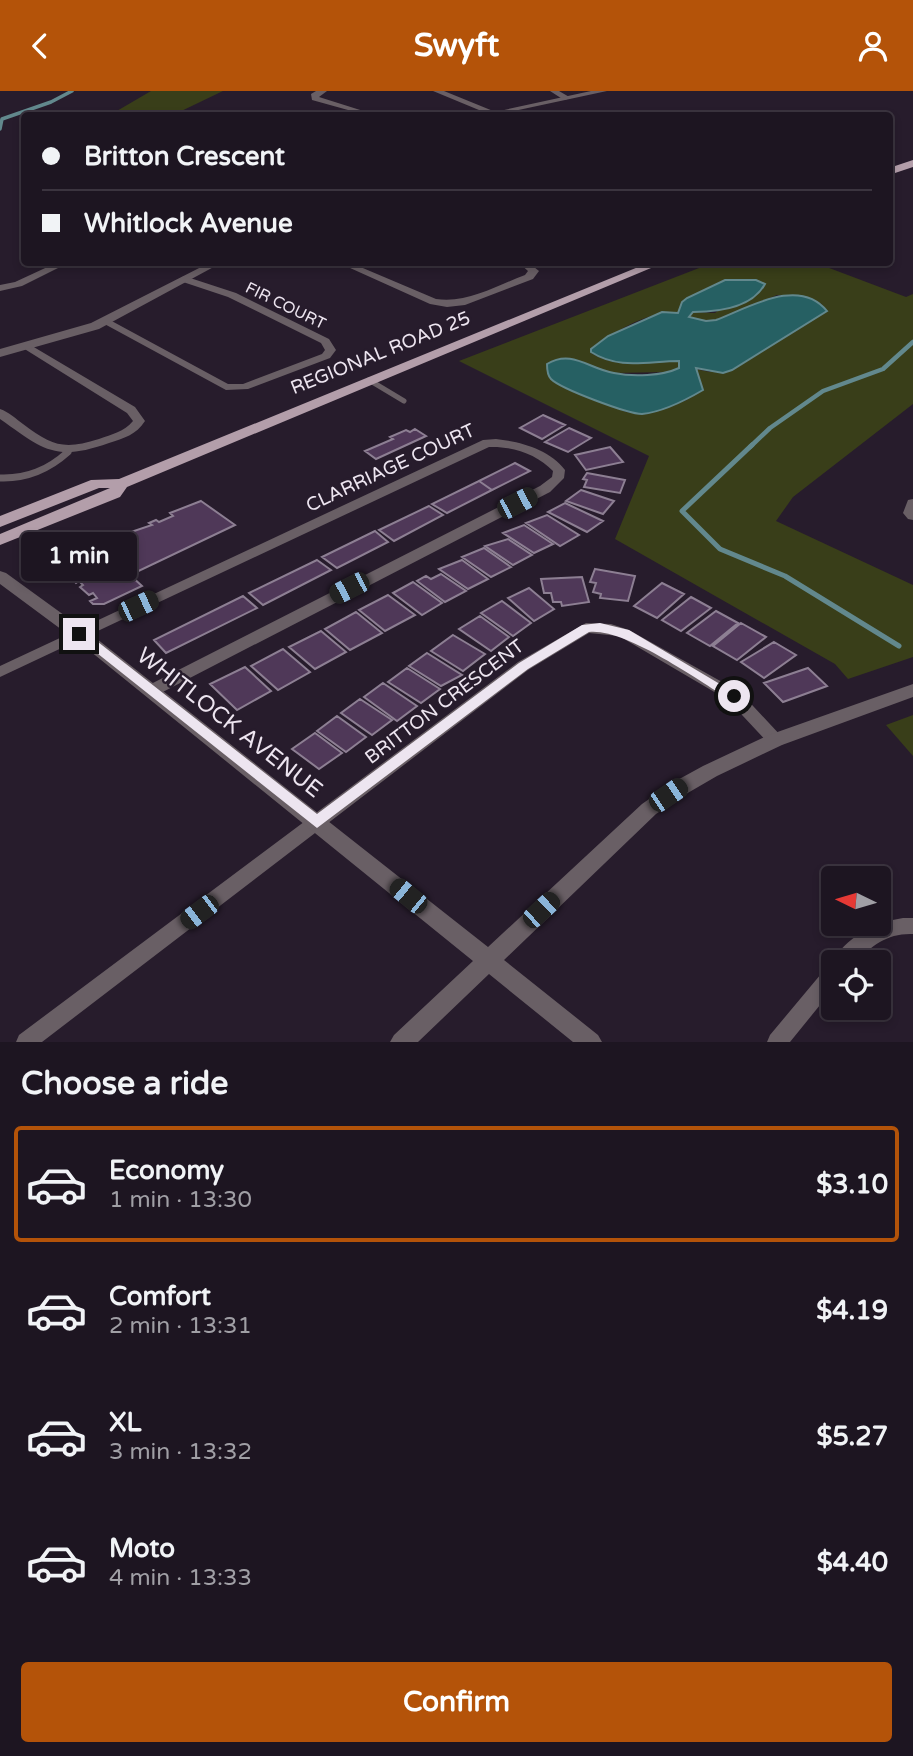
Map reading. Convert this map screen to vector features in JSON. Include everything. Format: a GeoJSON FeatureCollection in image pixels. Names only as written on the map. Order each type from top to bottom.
{"type":"FeatureCollection","features":[{"type":"Feature","properties":{"kind":"main road"},"geometry":{"type":"LineString","coordinates":[[893,170],[913,163]]}},
{"type":"Feature","properties":{"kind":"main road","name":"REGIONAL ROAD 25"},"geometry":{"type":"LineString","coordinates":[[0,522],[97,483],[121,484],[650,266]]}},
{"type":"Feature","properties":{"kind":"main road","name":"REGIONAL ROAD 25"},"geometry":{"type":"LineString","coordinates":[[0,540],[114,493],[121,484]]}},
{"type":"Feature","properties":{"kind":"street"},"geometry":{"type":"LineString","coordinates":[[323,91],[315,94],[315,98],[362,112]]}},
{"type":"Feature","properties":{"kind":"street"},"geometry":{"type":"LineString","coordinates":[[437,91],[484,112]]}},
{"type":"Feature","properties":{"kind":"street"},"geometry":{"type":"LineString","coordinates":[[554,91],[567,98]]}},
{"type":"Feature","properties":{"kind":"street"},"geometry":{"type":"LineString","coordinates":[[499,112],[603,91]]}},
{"type":"Feature","properties":{"kind":"street"},"geometry":{"type":"LineString","coordinates":[[0,288],[56,266]]}},
{"type":"Feature","properties":{"kind":"street"},"geometry":{"type":"LineString","coordinates":[[0,353],[79,332],[210,266]]}},
{"type":"Feature","properties":{"kind":"street"},"geometry":{"type":"LineString","coordinates":[[351,266],[434,302],[453,304],[530,277],[534,271],[528,266]]}},
{"type":"Feature","properties":{"kind":"street","name":"FIR COURT"},"geometry":{"type":"LineString","coordinates":[[104,321],[226,387],[244,387],[326,356],[331,351],[325,341],[232,295],[184,279]]}},
{"type":"Feature","properties":{"kind":"street"},"geometry":{"type":"LineString","coordinates":[[0,413],[53,449],[68,452],[86,449],[130,431],[139,421],[137,415],[26,346]]}},
{"type":"Feature","properties":{"kind":"street","name":"CLARRIAGE COURT"},"geometry":{"type":"LineString","coordinates":[[79,634],[488,443],[511,443],[554,464],[559,470],[558,478],[545,489],[151,691]]}},
{"type":"Feature","properties":{"kind":"street"},"geometry":{"type":"LineString","coordinates":[[913,503],[913,516]]}},
{"type":"Feature","properties":{"kind":"street","name":"WHITLOCK AVENUE"},"geometry":{"type":"LineString","coordinates":[[0,576],[79,634],[590,1042]]}},
{"type":"Feature","properties":{"kind":"street","name":"BRITTON CRESCENT"},"geometry":{"type":"LineString","coordinates":[[26,1042],[523,666],[586,628],[600,627],[624,633],[734,696],[776,741]]}},
{"type":"Feature","properties":{"kind":"street"},"geometry":{"type":"LineString","coordinates":[[0,671],[79,634]]}},
{"type":"Feature","properties":{"kind":"street"},"geometry":{"type":"LineString","coordinates":[[402,1042],[649,809],[688,781],[776,741],[913,690]]}},
{"type":"Feature","properties":{"kind":"street"},"geometry":{"type":"LineString","coordinates":[[855,950],[867,938],[899,925],[913,926]]}},
{"type":"Feature","properties":{"kind":"street"},"geometry":{"type":"LineString","coordinates":[[777,1042],[821,989]]}},
{"type":"Feature","properties":{"kind":"lane"},"geometry":{"type":"LineString","coordinates":[[369,380],[404,401]]}},
{"type":"Feature","properties":{"kind":"lane"},"geometry":{"type":"LineString","coordinates":[[0,478],[23,478],[52,467],[68,452]]}},
{"type":"Feature","properties":{"kind":"shaded area"},"geometry":{"type":"Polygon","coordinates":[[[151,91],[223,91],[179,112],[115,112],[151,91]]]}},
{"type":"Feature","properties":{"kind":"shaded area"},"geometry":{"type":"Polygon","coordinates":[[[704,266],[824,266],[906,297],[913,294],[913,404],[793,497],[776,521],[913,585],[913,657],[848,679],[835,664],[615,539],[649,456],[459,361],[704,266]],[[725,280],[682,302],[679,313],[655,315],[631,324],[591,353],[623,363],[680,361],[679,367],[669,372],[613,373],[552,380],[626,412],[643,414],[687,400],[695,369],[710,372],[822,304],[792,295],[777,295],[716,320],[688,317],[692,312],[715,313],[756,280],[725,280]]]}},
{"type":"Feature","properties":{"kind":"shaded area"},"geometry":{"type":"Polygon","coordinates":[[[725,280],[756,280],[765,284],[752,299],[734,307],[693,312],[689,317],[716,320],[758,303],[788,295],[816,301],[827,311],[732,370],[723,373],[696,368],[703,390],[674,405],[650,413],[634,413],[595,400],[567,389],[549,376],[547,364],[564,359],[573,359],[605,371],[630,375],[656,374],[679,368],[679,361],[612,361],[591,352],[591,349],[608,336],[662,312],[678,313],[682,302],[687,298],[725,280]]]}},
{"type":"Feature","properties":{"kind":"shaded area"},"geometry":{"type":"Polygon","coordinates":[[[913,715],[913,756],[886,725],[913,715]]]}},
{"type":"Feature","properties":{"kind":"building"},"geometry":{"type":"Polygon","coordinates":[[[543,415],[565,425],[542,439],[520,428],[543,415]]]}},
{"type":"Feature","properties":{"kind":"building"},"geometry":{"type":"Polygon","coordinates":[[[569,428],[591,438],[568,452],[545,442],[569,428]]]}},
{"type":"Feature","properties":{"kind":"building"},"geometry":{"type":"Polygon","coordinates":[[[415,429],[426,436],[376,459],[365,451],[393,439],[390,437],[415,429]]]}},
{"type":"Feature","properties":{"kind":"building"},"geometry":{"type":"Polygon","coordinates":[[[610,447],[623,462],[586,470],[575,455],[610,447]]]}},
{"type":"Feature","properties":{"kind":"building"},"geometry":{"type":"Polygon","coordinates":[[[515,463],[530,471],[492,490],[479,481],[515,463]]]}},
{"type":"Feature","properties":{"kind":"building"},"geometry":{"type":"Polygon","coordinates":[[[587,473],[625,480],[620,493],[584,487],[587,480],[583,479],[587,473]]]}},
{"type":"Feature","properties":{"kind":"building"},"geometry":{"type":"Polygon","coordinates":[[[479,481],[492,490],[447,513],[432,504],[479,481]]]}},
{"type":"Feature","properties":{"kind":"building"},"geometry":{"type":"Polygon","coordinates":[[[581,490],[614,501],[603,514],[566,501],[581,490]]]}},
{"type":"Feature","properties":{"kind":"building"},"geometry":{"type":"Polygon","coordinates":[[[201,501],[235,525],[130,575],[142,586],[104,604],[93,604],[90,601],[97,598],[93,593],[89,595],[80,587],[83,585],[79,581],[76,583],[67,574],[71,572],[67,569],[63,571],[58,566],[63,564],[59,560],[111,537],[114,541],[122,538],[119,536],[152,525],[149,523],[156,520],[159,522],[173,516],[170,513],[201,501]]]}},
{"type":"Feature","properties":{"kind":"building"},"geometry":{"type":"Polygon","coordinates":[[[565,503],[603,521],[587,532],[548,512],[565,503]]]}},
{"type":"Feature","properties":{"kind":"building"},"geometry":{"type":"Polygon","coordinates":[[[429,506],[443,515],[394,541],[379,530],[429,506]]]}},
{"type":"Feature","properties":{"kind":"building"},"geometry":{"type":"Polygon","coordinates":[[[547,515],[579,535],[560,546],[526,523],[547,515]]]}},
{"type":"Feature","properties":{"kind":"building"},"geometry":{"type":"Polygon","coordinates":[[[524,525],[553,544],[534,553],[503,533],[524,525]]]}},
{"type":"Feature","properties":{"kind":"building"},"geometry":{"type":"Polygon","coordinates":[[[375,531],[388,542],[337,568],[322,557],[375,531]]]}},
{"type":"Feature","properties":{"kind":"building"},"geometry":{"type":"Polygon","coordinates":[[[508,539],[532,555],[513,565],[485,546],[508,539]]]}},
{"type":"Feature","properties":{"kind":"building"},"geometry":{"type":"Polygon","coordinates":[[[484,548],[511,567],[491,577],[462,557],[484,548]]]}},
{"type":"Feature","properties":{"kind":"building"},"geometry":{"type":"Polygon","coordinates":[[[317,560],[331,570],[263,605],[249,593],[317,560]]]}},
{"type":"Feature","properties":{"kind":"building"},"geometry":{"type":"Polygon","coordinates":[[[462,560],[488,579],[468,589],[439,569],[462,560]]]}},
{"type":"Feature","properties":{"kind":"building"},"geometry":{"type":"Polygon","coordinates":[[[595,569],[635,576],[628,601],[600,598],[601,594],[593,592],[596,583],[590,582],[595,569]]]}},
{"type":"Feature","properties":{"kind":"building"},"geometry":{"type":"Polygon","coordinates":[[[441,574],[466,591],[445,602],[417,581],[426,576],[431,579],[441,574]]]}},
{"type":"Feature","properties":{"kind":"building"},"geometry":{"type":"Polygon","coordinates":[[[582,577],[589,602],[562,606],[561,602],[553,602],[551,593],[544,593],[541,579],[582,577]]]}},
{"type":"Feature","properties":{"kind":"building"},"geometry":{"type":"Polygon","coordinates":[[[413,582],[442,603],[422,615],[393,593],[413,582]]]}},
{"type":"Feature","properties":{"kind":"building"},"geometry":{"type":"Polygon","coordinates":[[[662,583],[684,594],[657,618],[634,606],[662,583]]]}},
{"type":"Feature","properties":{"kind":"building"},"geometry":{"type":"Polygon","coordinates":[[[529,588],[554,609],[534,621],[508,598],[529,588]]]}},
{"type":"Feature","properties":{"kind":"building"},"geometry":{"type":"Polygon","coordinates":[[[388,595],[415,615],[385,631],[359,610],[388,595]]]}},
{"type":"Feature","properties":{"kind":"building"},"geometry":{"type":"Polygon","coordinates":[[[243,596],[257,608],[166,653],[154,640],[243,596]]]}},
{"type":"Feature","properties":{"kind":"building"},"geometry":{"type":"Polygon","coordinates":[[[691,597],[711,608],[681,631],[662,620],[691,597]]]}},
{"type":"Feature","properties":{"kind":"building"},"geometry":{"type":"Polygon","coordinates":[[[502,601],[531,623],[513,636],[481,613],[502,601]]]}},
{"type":"Feature","properties":{"kind":"building"},"geometry":{"type":"Polygon","coordinates":[[[716,611],[738,623],[710,646],[687,633],[716,611]]]}},
{"type":"Feature","properties":{"kind":"building"},"geometry":{"type":"Polygon","coordinates":[[[356,612],[382,633],[350,650],[325,629],[356,612]]]}},
{"type":"Feature","properties":{"kind":"building"},"geometry":{"type":"Polygon","coordinates":[[[480,616],[509,637],[491,651],[459,629],[480,616]]]}},
{"type":"Feature","properties":{"kind":"building"},"geometry":{"type":"Polygon","coordinates":[[[741,623],[766,637],[737,660],[713,646],[741,623]]]}},
{"type":"Feature","properties":{"kind":"building"},"geometry":{"type":"Polygon","coordinates":[[[321,631],[346,652],[315,669],[289,647],[321,631]]]}},
{"type":"Feature","properties":{"kind":"building"},"geometry":{"type":"Polygon","coordinates":[[[453,635],[485,654],[463,671],[431,651],[453,635]]]}},
{"type":"Feature","properties":{"kind":"building"},"geometry":{"type":"Polygon","coordinates":[[[774,642],[796,655],[764,678],[741,662],[774,642]]]}},
{"type":"Feature","properties":{"kind":"building"},"geometry":{"type":"Polygon","coordinates":[[[283,649],[310,672],[278,690],[251,666],[283,649]]]}},
{"type":"Feature","properties":{"kind":"building"},"geometry":{"type":"Polygon","coordinates":[[[427,653],[462,675],[441,686],[409,666],[427,653]]]}},
{"type":"Feature","properties":{"kind":"building"},"geometry":{"type":"Polygon","coordinates":[[[245,667],[271,691],[237,710],[210,684],[245,667]]]}},
{"type":"Feature","properties":{"kind":"building"},"geometry":{"type":"Polygon","coordinates":[[[407,668],[440,689],[421,703],[388,682],[407,668]]]}},
{"type":"Feature","properties":{"kind":"building"},"geometry":{"type":"Polygon","coordinates":[[[808,668],[827,686],[783,702],[764,683],[808,668]]]}},
{"type":"Feature","properties":{"kind":"building"},"geometry":{"type":"Polygon","coordinates":[[[383,683],[417,706],[397,721],[364,697],[383,683]]]}},
{"type":"Feature","properties":{"kind":"building"},"geometry":{"type":"Polygon","coordinates":[[[360,699],[392,720],[372,735],[341,713],[360,699]]]}},
{"type":"Feature","properties":{"kind":"building"},"geometry":{"type":"Polygon","coordinates":[[[337,716],[366,737],[346,752],[317,731],[337,716]]]}},
{"type":"Feature","properties":{"kind":"building"},"geometry":{"type":"Polygon","coordinates":[[[315,733],[342,753],[319,769],[292,749],[315,733]]]}},
{"type":"Feature","properties":{"kind":"waterway"},"geometry":{"type":"LineString","coordinates":[[22,112],[72,91]]}},
{"type":"Feature","properties":{"kind":"waterway"},"geometry":{"type":"LineString","coordinates":[[0,129],[2,119],[21,112]]}},
{"type":"Feature","properties":{"kind":"waterway"},"geometry":{"type":"LineString","coordinates":[[750,447],[770,428],[823,391],[883,369],[913,342]]}},
{"type":"Feature","properties":{"kind":"waterway"},"geometry":{"type":"LineString","coordinates":[[752,445],[682,511],[720,549],[785,576],[899,646]]}},
{"type":"Feature","properties":{"kind":"route"},"geometry":{"type":"LineString","coordinates":[[79,634],[317,822],[523,666],[586,628],[600,627],[624,633],[734,696]]}}]}
